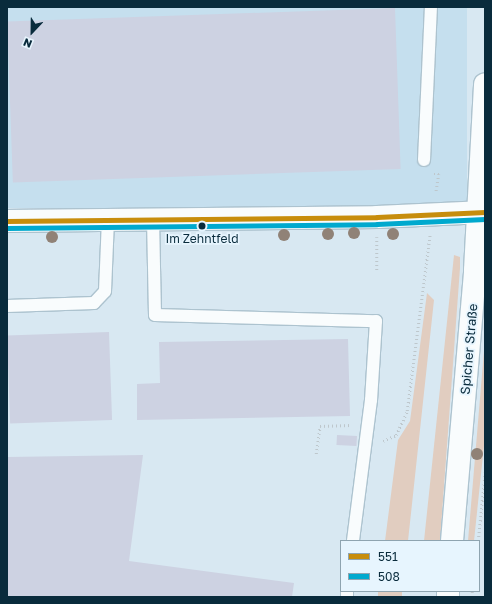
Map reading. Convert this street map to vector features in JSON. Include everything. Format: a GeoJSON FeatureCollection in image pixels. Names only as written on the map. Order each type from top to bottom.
{"type":"FeatureCollection","features":[{"type":"Feature","properties":{"kind":"street","name":"Spicher Straße"},"geometry":{"type":"LineString","coordinates":[[452,540],[481,212],[485,84]]}},
{"type":"Feature","properties":{"kind":"street"},"geometry":{"type":"LineString","coordinates":[[7,221],[377,217],[481,212]]}},
{"type":"Feature","properties":{"kind":"lane"},"geometry":{"type":"LineString","coordinates":[[424,160],[431,7]]}},
{"type":"Feature","properties":{"kind":"lane"},"geometry":{"type":"LineString","coordinates":[[153,219],[155,315],[376,320],[368,424],[353,540]]}},
{"type":"Feature","properties":{"kind":"lane"},"geometry":{"type":"LineString","coordinates":[[7,306],[94,303],[105,291],[108,220]]}},
{"type":"Feature","properties":{"kind":"path"},"geometry":{"type":"LineString","coordinates":[[365,445],[396,435],[403,425],[439,174],[425,173],[424,160]]}},
{"type":"Feature","properties":{"kind":"path"},"geometry":{"type":"LineString","coordinates":[[377,217],[377,270]]}},
{"type":"Feature","properties":{"kind":"path"},"geometry":{"type":"LineString","coordinates":[[316,454],[320,426],[368,424]]}},
{"type":"Feature","properties":{"kind":"path"},"geometry":{"type":"LineString","coordinates":[[478,540],[485,472]]}},
{"type":"Feature","properties":{"kind":"shaded area"},"geometry":{"type":"Polygon","coordinates":[[[7,7],[467,7],[467,208],[7,208],[7,7]]]}},
{"type":"Feature","properties":{"kind":"shaded area"},"geometry":{"type":"Polygon","coordinates":[[[454,255],[460,257],[460,268],[440,540],[424,540],[454,255]]]}},
{"type":"Feature","properties":{"kind":"shaded area"},"geometry":{"type":"Polygon","coordinates":[[[427,293],[434,300],[408,540],[385,540],[398,440],[410,421],[427,293]]]}},
{"type":"Feature","properties":{"kind":"shaded area"},"geometry":{"type":"Polygon","coordinates":[[[485,339],[485,436],[474,540],[468,540],[485,339]]]}},
{"type":"Feature","properties":{"kind":"shaded area"},"geometry":{"type":"Polygon","coordinates":[[[378,592],[402,592],[402,597],[378,597],[378,592]]]}},
{"type":"Feature","properties":{"kind":"building"},"geometry":{"type":"Polygon","coordinates":[[[395,8],[401,169],[13,182],[7,22],[395,8]]]}},
{"type":"Feature","properties":{"kind":"building"},"geometry":{"type":"Polygon","coordinates":[[[109,332],[112,420],[10,424],[7,336],[109,332]]]}},
{"type":"Feature","properties":{"kind":"building"},"geometry":{"type":"Polygon","coordinates":[[[348,339],[350,416],[137,420],[137,384],[160,383],[159,342],[348,339]]]}},
{"type":"Feature","properties":{"kind":"building"},"geometry":{"type":"Polygon","coordinates":[[[337,435],[357,436],[356,446],[336,445],[337,435]]]}},
{"type":"Feature","properties":{"kind":"building"},"geometry":{"type":"Polygon","coordinates":[[[143,455],[129,561],[294,583],[292,597],[7,597],[7,457],[143,455]]]}},
{"type":"Feature","properties":{"kind":"transit line","name":"551"},"geometry":{"type":"LineString","coordinates":[[7,221],[377,217],[485,212]]}},
{"type":"Feature","properties":{"kind":"transit line","name":"508"},"geometry":{"type":"LineString","coordinates":[[7,228],[377,224],[485,219]]}},
{"type":"Feature","properties":{"kind":"place","name":"Im Zehntfeld"},"geometry":{"type":"Point","coordinates":[202,226]}}]}
